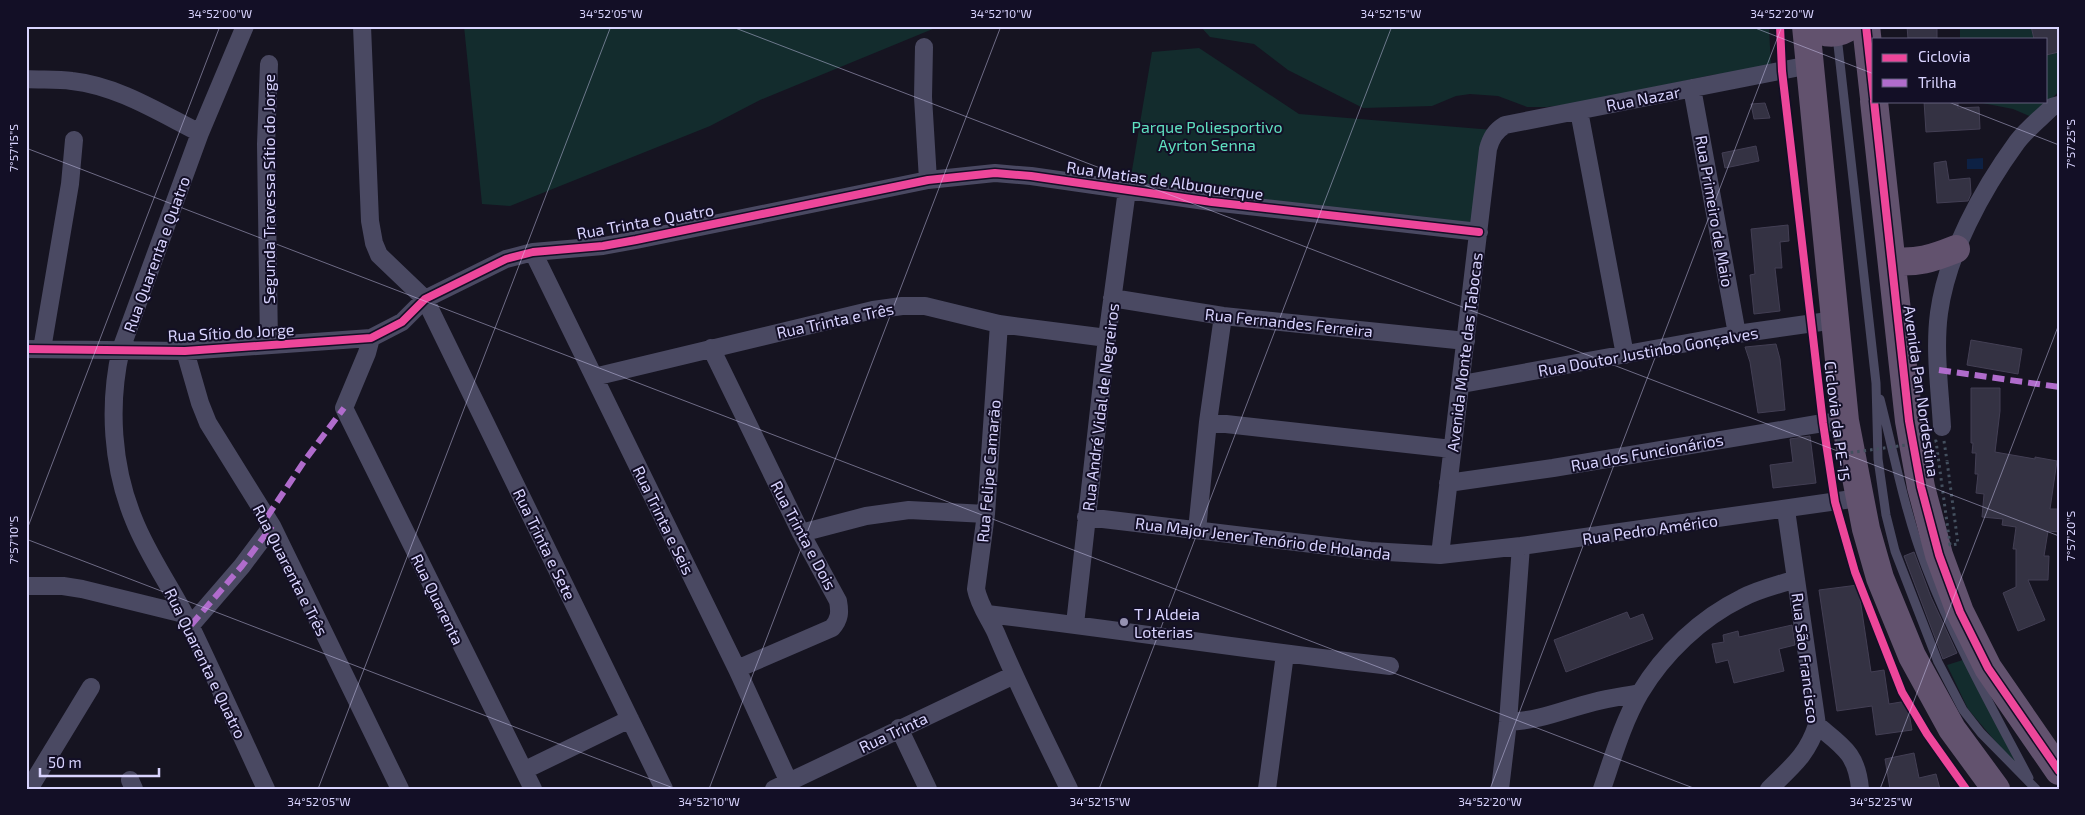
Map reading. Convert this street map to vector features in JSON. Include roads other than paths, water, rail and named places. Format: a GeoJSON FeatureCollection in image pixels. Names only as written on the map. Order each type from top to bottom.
{"type":"FeatureCollection","features":[{"type":"Feature","properties":{"kind":"highway"},"geometry":{"type":"LineString","coordinates":[[1806,26],[1835,320],[1841,424],[1866,529],[1880,578],[1912,656],[1952,729],[1996,789]]}},
{"type":"Feature","properties":{"kind":"highway","name":"Avenida Pan Nordestina"},"geometry":{"type":"LineString","coordinates":[[1866,26],[1872,82]]}},
{"type":"Feature","properties":{"kind":"highway","name":"Avenida Pan Nordestina"},"geometry":{"type":"LineString","coordinates":[[1874,102],[1909,420],[1921,487],[1939,555],[1960,612],[1988,668],[2059,771]]}},
{"type":"Feature","properties":{"kind":"highway"},"geometry":{"type":"LineString","coordinates":[[1892,261],[1914,262],[1932,259],[1956,249]]}},
{"type":"Feature","properties":{"kind":"street","name":"Rua Trinta e Sete"},"geometry":{"type":"LineString","coordinates":[[362,26],[370,221],[374,243],[379,255],[425,300],[664,789]]}},
{"type":"Feature","properties":{"kind":"street","name":"Rua Quarenta e Quatro"},"geometry":{"type":"LineString","coordinates":[[241,28],[200,133],[121,349],[114,392],[119,470],[134,520],[187,620],[266,789]]}},
{"type":"Feature","properties":{"kind":"street"},"geometry":{"type":"LineString","coordinates":[[924,47],[923,97],[928,180]]}},
{"type":"Feature","properties":{"kind":"street","name":"Segunda Travessa Sítio do Jorge"},"geometry":{"type":"LineString","coordinates":[[268,344],[266,144],[269,64]]}},
{"type":"Feature","properties":{"kind":"street","name":"Rua Nazar"},"geometry":{"type":"LineString","coordinates":[[1488,149],[1491,138],[1498,129],[1505,125],[1810,65]]}},
{"type":"Feature","properties":{"kind":"street"},"geometry":{"type":"LineString","coordinates":[[26,79],[72,81],[99,87],[127,97],[200,133]]}},
{"type":"Feature","properties":{"kind":"street","name":"Rua Primeiro de Maio"},"geometry":{"type":"LineString","coordinates":[[1692,88],[1737,334]]}},
{"type":"Feature","properties":{"kind":"street"},"geometry":{"type":"LineString","coordinates":[[1942,427],[1937,335],[1945,285],[1956,249],[1992,181],[2018,140],[2052,107],[2059,104]]}},
{"type":"Feature","properties":{"kind":"street"},"geometry":{"type":"LineString","coordinates":[[1579,111],[1625,355]]}},
{"type":"Feature","properties":{"kind":"street"},"geometry":{"type":"LineString","coordinates":[[34,349],[70,184],[74,140]]}},
{"type":"Feature","properties":{"kind":"street","name":"Avenida Monte das Tabocas"},"geometry":{"type":"LineString","coordinates":[[1440,555],[1452,449],[1462,384],[1488,149]]}},
{"type":"Feature","properties":{"kind":"street","name":"Rua Matias de Albuquerque"},"geometry":{"type":"LineString","coordinates":[[848,195],[928,180],[995,173],[1031,176],[1212,202],[1479,232]]}},
{"type":"Feature","properties":{"kind":"street","name":"Rua André Vidal de Negreiros"},"geometry":{"type":"LineString","coordinates":[[1075,624],[1107,338],[1127,190]]}},
{"type":"Feature","properties":{"kind":"street","name":"Rua Trinta e Quatro"},"geometry":{"type":"LineString","coordinates":[[425,300],[499,262],[533,252],[603,246],[848,195]]}},
{"type":"Feature","properties":{"kind":"street","name":"Rua Trinta e Seis"},"geometry":{"type":"LineString","coordinates":[[533,252],[737,669],[785,786]]}},
{"type":"Feature","properties":{"kind":"street","name":"Rua Fernandes Ferreira"},"geometry":{"type":"LineString","coordinates":[[1112,298],[1222,316],[1466,341]]}},
{"type":"Feature","properties":{"kind":"street","name":"Rua Sítio do Jorge"},"geometry":{"type":"LineString","coordinates":[[34,349],[185,351],[371,338],[402,322],[425,300]]}},
{"type":"Feature","properties":{"kind":"street","name":"Rua Trinta e Três"},"geometry":{"type":"LineString","coordinates":[[594,377],[872,310],[902,306],[925,306],[1000,324],[1107,338]]}},
{"type":"Feature","properties":{"kind":"street"},"geometry":{"type":"LineString","coordinates":[[1196,530],[1222,316]]}},
{"type":"Feature","properties":{"kind":"street","name":"Rua Doutor Justinbo Gonçalves"},"geometry":{"type":"LineString","coordinates":[[1462,384],[1737,334],[1835,320]]}},
{"type":"Feature","properties":{"kind":"street","name":"Rua Felipe Camarão"},"geometry":{"type":"LineString","coordinates":[[1000,324],[986,514],[976,588],[978,600],[987,614],[1014,676],[1069,789]]}},
{"type":"Feature","properties":{"kind":"street","name":"Rua Quarenta"},"geometry":{"type":"LineString","coordinates":[[371,338],[367,353],[344,408],[534,789]]}},
{"type":"Feature","properties":{"kind":"street","name":"Rua Trinta e Dois"},"geometry":{"type":"LineString","coordinates":[[711,348],[801,533],[838,601],[840,612],[838,621],[832,628],[737,669]]}},
{"type":"Feature","properties":{"kind":"street","name":"Rua Quarenta e Três"},"geometry":{"type":"LineString","coordinates":[[185,351],[200,403],[208,423],[272,526],[400,789]]}},
{"type":"Feature","properties":{"kind":"street"},"geometry":{"type":"LineString","coordinates":[[1208,422],[1452,449]]}},
{"type":"Feature","properties":{"kind":"street","name":"Rua dos Funcionários"},"geometry":{"type":"LineString","coordinates":[[1448,483],[1553,468],[1813,424],[1841,424]]}},
{"type":"Feature","properties":{"kind":"street","name":"Rua Pedro Américo"},"geometry":{"type":"LineString","coordinates":[[1440,555],[1521,546],[1786,510],[1859,498]]}},
{"type":"Feature","properties":{"kind":"street"},"geometry":{"type":"LineString","coordinates":[[801,533],[866,516],[909,510],[986,514]]}},
{"type":"Feature","properties":{"kind":"street","name":"Rua São Francisco"},"geometry":{"type":"LineString","coordinates":[[1769,789],[1804,754],[1812,743],[1817,725],[1786,510]]}},
{"type":"Feature","properties":{"kind":"street","name":"Rua Major Jener Tenório de Holanda"},"geometry":{"type":"LineString","coordinates":[[1086,517],[1370,551],[1440,555]]}},
{"type":"Feature","properties":{"kind":"street"},"geometry":{"type":"LineString","coordinates":[[26,586],[63,586],[82,590],[187,620],[242,566],[272,526]]}},
{"type":"Feature","properties":{"kind":"street"},"geometry":{"type":"LineString","coordinates":[[1500,789],[1508,722],[1521,546]]}},
{"type":"Feature","properties":{"kind":"street"},"geometry":{"type":"LineString","coordinates":[[1602,789],[1618,744],[1640,693],[1688,634],[1713,614],[1744,597],[1796,579]]}},
{"type":"Feature","properties":{"kind":"street"},"geometry":{"type":"LineString","coordinates":[[987,614],[1075,624],[1285,654],[1390,666]]}},
{"type":"Feature","properties":{"kind":"street"},"geometry":{"type":"LineString","coordinates":[[1267,789],[1285,654]]}},
{"type":"Feature","properties":{"kind":"street","name":"Rua Trinta"},"geometry":{"type":"LineString","coordinates":[[785,786],[899,728],[1014,676]]}},
{"type":"Feature","properties":{"kind":"street"},"geometry":{"type":"LineString","coordinates":[[29,789],[91,687]]}},
{"type":"Feature","properties":{"kind":"street"},"geometry":{"type":"LineString","coordinates":[[1508,722],[1531,720],[1561,713],[1593,702],[1640,693]]}},
{"type":"Feature","properties":{"kind":"street"},"geometry":{"type":"LineString","coordinates":[[525,770],[630,719]]}},
{"type":"Feature","properties":{"kind":"street"},"geometry":{"type":"LineString","coordinates":[[1817,725],[1848,751],[1859,774],[1860,789]]}},
{"type":"Feature","properties":{"kind":"street"},"geometry":{"type":"LineString","coordinates":[[899,728],[928,789]]}},
{"type":"Feature","properties":{"kind":"lane"},"geometry":{"type":"LineString","coordinates":[[1834,28],[1876,383],[1878,459],[1886,516],[1895,551],[1934,653],[1963,710],[1981,733],[2035,788]]}},
{"type":"Feature","properties":{"kind":"lane"},"geometry":{"type":"LineString","coordinates":[[1876,383],[1910,521],[1926,566],[1966,660],[2035,788]]}},
{"type":"Feature","properties":{"kind":"water"},"geometry":{"type":"Polygon","coordinates":[[[1983,158],[1983,169],[1967,169],[1967,159],[1983,158]]]}},
{"type":"Feature","properties":{"kind":"place","name":"T J Aldeia Loterias"},"geometry":{"type":"Point","coordinates":[1124,622]}},
{"type":"Feature","properties":{"kind":"park label","name":"Parque Poliesportivo Ayrton Senna"},"geometry":{"type":"Point","coordinates":[1207,135]}}]}
